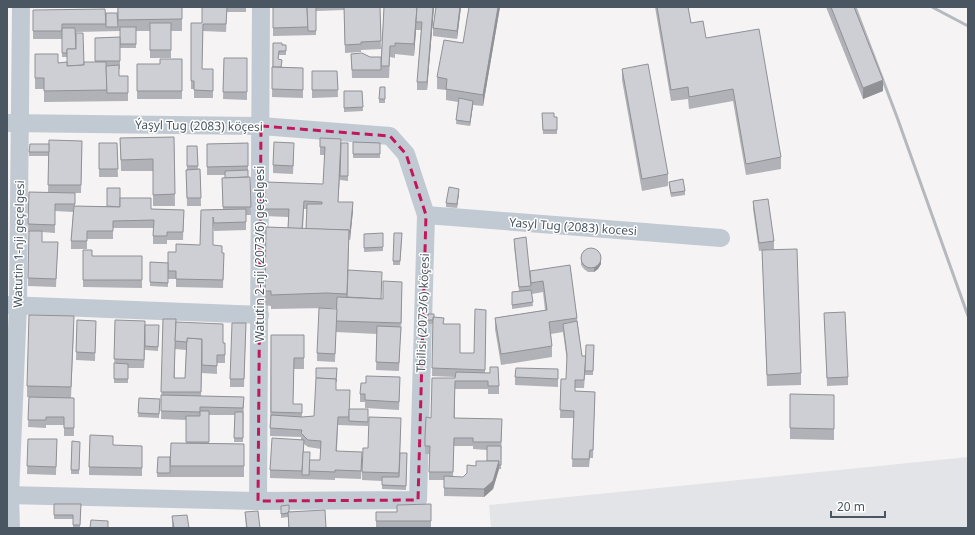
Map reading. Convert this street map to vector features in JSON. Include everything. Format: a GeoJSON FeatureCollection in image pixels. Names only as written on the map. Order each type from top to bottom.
{"type":"FeatureCollection","features":[{"type":"Feature","properties":{"kind":"street","name":"Watutin 1-nji geçelgesi"},"geometry":{"type":"LineString","coordinates":[[11,528],[8,496],[13,305],[13,123],[21,7]]}},
{"type":"Feature","properties":{"kind":"street","name":"Watutin 2-nji (2073/6) geçelgesi"},"geometry":{"type":"LineString","coordinates":[[258,501],[261,7]]}},
{"type":"Feature","properties":{"kind":"street","name":"Ýaşyl Tug (2083) köçesi"},"geometry":{"type":"LineString","coordinates":[[13,123],[260,126],[390,136]]}},
{"type":"Feature","properties":{"kind":"street","name":"Tbilisi (2073/6) köçesi"},"geometry":{"type":"LineString","coordinates":[[258,501],[418,500],[426,215],[406,154],[390,136]]}},
{"type":"Feature","properties":{"kind":"street","name":"Yasyl Tug (2083) kocesi"},"geometry":{"type":"LineString","coordinates":[[426,215],[720,238]]}},
{"type":"Feature","properties":{"kind":"street"},"geometry":{"type":"LineString","coordinates":[[13,305],[260,315]]}},
{"type":"Feature","properties":{"kind":"street"},"geometry":{"type":"LineString","coordinates":[[8,496],[258,501]]}},
{"type":"Feature","properties":{"kind":"highlighted area"},"geometry":{"type":"Polygon","coordinates":[[[261,126],[390,136],[406,154],[426,215],[418,500],[258,501],[261,126]]]}},
{"type":"Feature","properties":{"kind":"shaded area"},"geometry":{"type":"Polygon","coordinates":[[[968,457],[968,528],[491,528],[489,505],[968,457]]]}},
{"type":"Feature","properties":{"kind":"building"},"geometry":{"type":"Polygon","coordinates":[[[118,7],[182,7],[182,19],[118,20],[118,7]]]}},
{"type":"Feature","properties":{"kind":"building"},"geometry":{"type":"Polygon","coordinates":[[[202,7],[227,7],[226,24],[203,24],[202,69],[213,69],[213,91],[194,90],[194,81],[191,81],[191,23],[202,23],[202,7]]]}},
{"type":"Feature","properties":{"kind":"building"},"geometry":{"type":"Polygon","coordinates":[[[273,7],[307,7],[308,27],[273,28],[273,7]]]}},
{"type":"Feature","properties":{"kind":"building"},"geometry":{"type":"Polygon","coordinates":[[[307,7],[316,7],[316,31],[308,31],[307,7]]]}},
{"type":"Feature","properties":{"kind":"building"},"geometry":{"type":"Polygon","coordinates":[[[344,7],[380,7],[381,41],[361,42],[361,44],[345,45],[344,7]]]}},
{"type":"Feature","properties":{"kind":"building"},"geometry":{"type":"Polygon","coordinates":[[[384,7],[417,7],[414,44],[395,43],[395,46],[390,46],[389,66],[381,66],[384,7]]]}},
{"type":"Feature","properties":{"kind":"building"},"geometry":{"type":"Polygon","coordinates":[[[417,7],[433,7],[427,82],[417,82],[422,22],[416,22],[417,7]]]}},
{"type":"Feature","properties":{"kind":"building"},"geometry":{"type":"Polygon","coordinates":[[[436,7],[460,7],[457,31],[433,28],[436,7]]]}},
{"type":"Feature","properties":{"kind":"building"},"geometry":{"type":"Polygon","coordinates":[[[469,7],[498,7],[483,95],[446,89],[447,79],[437,77],[444,40],[463,43],[469,7]]]}},
{"type":"Feature","properties":{"kind":"building"},"geometry":{"type":"Polygon","coordinates":[[[657,7],[688,7],[691,23],[703,21],[706,38],[759,29],[781,157],[746,164],[733,89],[689,97],[688,87],[671,90],[657,7]]]}},
{"type":"Feature","properties":{"kind":"building"},"geometry":{"type":"Polygon","coordinates":[[[831,7],[854,7],[883,80],[863,88],[831,7]]]}},
{"type":"Feature","properties":{"kind":"building"},"geometry":{"type":"Polygon","coordinates":[[[105,9],[106,24],[62,24],[62,31],[33,31],[33,10],[105,9]]]}},
{"type":"Feature","properties":{"kind":"building"},"geometry":{"type":"Polygon","coordinates":[[[106,13],[117,13],[118,27],[106,27],[106,13]]]}},
{"type":"Feature","properties":{"kind":"building"},"geometry":{"type":"Polygon","coordinates":[[[150,23],[171,23],[171,50],[150,50],[150,23]]]}},
{"type":"Feature","properties":{"kind":"building"},"geometry":{"type":"Polygon","coordinates":[[[120,27],[136,27],[136,44],[120,44],[120,27]]]}},
{"type":"Feature","properties":{"kind":"building"},"geometry":{"type":"Polygon","coordinates":[[[62,28],[75,28],[76,49],[67,49],[67,53],[62,53],[62,28]]]}},
{"type":"Feature","properties":{"kind":"building"},"geometry":{"type":"Polygon","coordinates":[[[76,33],[83,33],[84,65],[67,66],[67,49],[76,49],[76,33]]]}},
{"type":"Feature","properties":{"kind":"building"},"geometry":{"type":"Polygon","coordinates":[[[120,37],[120,61],[95,61],[95,38],[120,37]]]}},
{"type":"Feature","properties":{"kind":"building"},"geometry":{"type":"Polygon","coordinates":[[[273,43],[282,43],[282,45],[286,45],[286,51],[279,51],[278,59],[282,60],[281,67],[273,67],[273,43]]]}},
{"type":"Feature","properties":{"kind":"building"},"geometry":{"type":"Polygon","coordinates":[[[362,53],[370,57],[381,57],[381,70],[352,70],[351,54],[362,53]]]}},
{"type":"Feature","properties":{"kind":"building"},"geometry":{"type":"Polygon","coordinates":[[[35,54],[58,54],[58,63],[67,62],[67,66],[84,65],[84,62],[106,62],[107,90],[44,91],[44,78],[35,78],[35,54]]]}},
{"type":"Feature","properties":{"kind":"building"},"geometry":{"type":"Polygon","coordinates":[[[224,58],[247,58],[247,92],[223,92],[224,58]]]}},
{"type":"Feature","properties":{"kind":"building"},"geometry":{"type":"Polygon","coordinates":[[[160,59],[182,59],[182,91],[137,91],[137,64],[160,64],[160,59]]]}},
{"type":"Feature","properties":{"kind":"building"},"geometry":{"type":"Polygon","coordinates":[[[648,64],[668,174],[642,179],[622,69],[648,64]]]}},
{"type":"Feature","properties":{"kind":"building"},"geometry":{"type":"Polygon","coordinates":[[[119,65],[119,76],[128,76],[128,93],[107,93],[106,66],[119,65]]]}},
{"type":"Feature","properties":{"kind":"building"},"geometry":{"type":"Polygon","coordinates":[[[272,67],[303,68],[303,90],[272,89],[272,67]]]}},
{"type":"Feature","properties":{"kind":"building"},"geometry":{"type":"Polygon","coordinates":[[[312,71],[337,71],[338,90],[312,90],[312,71]]]}},
{"type":"Feature","properties":{"kind":"building"},"geometry":{"type":"Polygon","coordinates":[[[380,87],[385,87],[385,99],[379,99],[380,87]]]}},
{"type":"Feature","properties":{"kind":"building"},"geometry":{"type":"Polygon","coordinates":[[[344,91],[362,91],[363,107],[344,108],[344,91]]]}},
{"type":"Feature","properties":{"kind":"building"},"geometry":{"type":"Polygon","coordinates":[[[459,98],[473,101],[470,122],[456,120],[459,98]]]}},
{"type":"Feature","properties":{"kind":"building"},"geometry":{"type":"Polygon","coordinates":[[[542,113],[554,113],[554,117],[557,117],[557,130],[543,130],[542,113]]]}},
{"type":"Feature","properties":{"kind":"building"},"geometry":{"type":"Polygon","coordinates":[[[174,137],[175,194],[153,195],[153,159],[121,160],[120,138],[174,137]]]}},
{"type":"Feature","properties":{"kind":"building"},"geometry":{"type":"Polygon","coordinates":[[[320,138],[341,139],[338,202],[353,202],[350,232],[349,230],[306,229],[307,204],[322,204],[322,202],[304,201],[302,229],[288,228],[289,209],[264,209],[266,182],[323,184],[325,147],[320,147],[320,138]]]}},
{"type":"Feature","properties":{"kind":"building"},"geometry":{"type":"Polygon","coordinates":[[[49,140],[82,141],[81,185],[48,185],[49,140]]]}},
{"type":"Feature","properties":{"kind":"building"},"geometry":{"type":"Polygon","coordinates":[[[274,142],[294,143],[293,166],[273,165],[274,142]]]}},
{"type":"Feature","properties":{"kind":"building"},"geometry":{"type":"Polygon","coordinates":[[[353,142],[380,143],[380,154],[353,154],[353,142]]]}},
{"type":"Feature","properties":{"kind":"building"},"geometry":{"type":"Polygon","coordinates":[[[99,143],[117,143],[118,169],[99,169],[99,143]]]}},
{"type":"Feature","properties":{"kind":"building"},"geometry":{"type":"Polygon","coordinates":[[[248,143],[248,166],[207,167],[207,144],[248,143]]]}},
{"type":"Feature","properties":{"kind":"building"},"geometry":{"type":"Polygon","coordinates":[[[341,143],[348,143],[348,176],[340,176],[341,143]]]}},
{"type":"Feature","properties":{"kind":"building"},"geometry":{"type":"Polygon","coordinates":[[[30,144],[49,144],[49,152],[29,152],[30,144]]]}},
{"type":"Feature","properties":{"kind":"building"},"geometry":{"type":"Polygon","coordinates":[[[187,146],[197,146],[198,166],[187,166],[187,146]]]}},
{"type":"Feature","properties":{"kind":"building"},"geometry":{"type":"Polygon","coordinates":[[[200,169],[201,198],[187,198],[186,170],[200,169]]]}},
{"type":"Feature","properties":{"kind":"building"},"geometry":{"type":"Polygon","coordinates":[[[248,170],[248,177],[225,178],[225,171],[248,170]]]}},
{"type":"Feature","properties":{"kind":"building"},"geometry":{"type":"Polygon","coordinates":[[[250,177],[251,207],[223,207],[222,178],[250,177]]]}},
{"type":"Feature","properties":{"kind":"building"},"geometry":{"type":"Polygon","coordinates":[[[683,179],[685,191],[671,193],[669,182],[683,179]]]}},
{"type":"Feature","properties":{"kind":"building"},"geometry":{"type":"Polygon","coordinates":[[[449,187],[459,189],[457,204],[446,203],[449,187]]]}},
{"type":"Feature","properties":{"kind":"building"},"geometry":{"type":"Polygon","coordinates":[[[107,188],[120,188],[120,207],[107,206],[107,188]]]}},
{"type":"Feature","properties":{"kind":"building"},"geometry":{"type":"Polygon","coordinates":[[[29,192],[75,193],[75,204],[55,204],[55,225],[28,224],[29,192]]]}},
{"type":"Feature","properties":{"kind":"building"},"geometry":{"type":"Polygon","coordinates":[[[120,198],[151,198],[151,209],[184,210],[183,232],[167,232],[167,236],[153,236],[154,220],[113,221],[113,231],[87,231],[87,241],[71,241],[74,206],[120,207],[120,198]]]}},
{"type":"Feature","properties":{"kind":"building"},"geometry":{"type":"Polygon","coordinates":[[[768,199],[774,241],[759,243],[753,201],[768,199]]]}},
{"type":"Feature","properties":{"kind":"building"},"geometry":{"type":"Polygon","coordinates":[[[246,209],[246,222],[214,223],[213,217],[213,245],[222,246],[222,253],[224,253],[223,280],[176,279],[176,271],[168,271],[168,252],[176,252],[176,244],[200,245],[201,210],[246,209]]]}},
{"type":"Feature","properties":{"kind":"building"},"geometry":{"type":"Polygon","coordinates":[[[266,227],[349,230],[347,294],[326,293],[271,295],[271,291],[265,291],[266,227]]]}},
{"type":"Feature","properties":{"kind":"building"},"geometry":{"type":"Polygon","coordinates":[[[29,231],[42,231],[42,242],[58,242],[56,279],[28,278],[29,231]]]}},
{"type":"Feature","properties":{"kind":"building"},"geometry":{"type":"Polygon","coordinates":[[[383,233],[383,247],[364,248],[364,234],[383,233]]]}},
{"type":"Feature","properties":{"kind":"building"},"geometry":{"type":"Polygon","coordinates":[[[394,233],[402,233],[400,261],[393,261],[394,233]]]}},
{"type":"Feature","properties":{"kind":"building"},"geometry":{"type":"Polygon","coordinates":[[[526,237],[531,286],[519,287],[514,239],[526,237]]]}},
{"type":"Feature","properties":{"kind":"building"},"geometry":{"type":"Polygon","coordinates":[[[591,248],[598,251],[601,258],[598,265],[591,268],[584,265],[581,258],[584,251],[591,248]]]}},
{"type":"Feature","properties":{"kind":"building"},"geometry":{"type":"Polygon","coordinates":[[[797,249],[801,373],[767,375],[762,250],[797,249]]]}},
{"type":"Feature","properties":{"kind":"building"},"geometry":{"type":"Polygon","coordinates":[[[83,250],[92,250],[92,256],[142,256],[142,280],[83,280],[83,250]]]}},
{"type":"Feature","properties":{"kind":"building"},"geometry":{"type":"Polygon","coordinates":[[[150,262],[168,263],[168,283],[150,282],[150,262]]]}},
{"type":"Feature","properties":{"kind":"building"},"geometry":{"type":"Polygon","coordinates":[[[570,265],[577,318],[549,322],[552,346],[501,354],[495,318],[547,310],[543,281],[531,283],[530,271],[570,265]]]}},
{"type":"Feature","properties":{"kind":"building"},"geometry":{"type":"Polygon","coordinates":[[[348,270],[382,272],[381,299],[347,297],[348,270]]]}},
{"type":"Feature","properties":{"kind":"building"},"geometry":{"type":"Polygon","coordinates":[[[383,281],[402,282],[401,323],[336,321],[337,297],[383,299],[383,281]]]}},
{"type":"Feature","properties":{"kind":"building"},"geometry":{"type":"Polygon","coordinates":[[[531,290],[533,302],[512,305],[512,292],[531,290]]]}},
{"type":"Feature","properties":{"kind":"building"},"geometry":{"type":"Polygon","coordinates":[[[319,308],[337,309],[335,354],[317,353],[319,308]]]}},
{"type":"Feature","properties":{"kind":"building"},"geometry":{"type":"Polygon","coordinates":[[[475,309],[486,310],[485,370],[432,368],[433,317],[444,318],[443,324],[460,324],[460,353],[474,353],[475,309]]]}},
{"type":"Feature","properties":{"kind":"building"},"geometry":{"type":"Polygon","coordinates":[[[845,312],[848,377],[827,378],[824,313],[845,312]]]}},
{"type":"Feature","properties":{"kind":"building"},"geometry":{"type":"Polygon","coordinates":[[[428,314],[434,314],[433,320],[428,320],[428,314]]]}},
{"type":"Feature","properties":{"kind":"building"},"geometry":{"type":"Polygon","coordinates":[[[29,315],[74,316],[71,387],[27,386],[29,315]]]}},
{"type":"Feature","properties":{"kind":"building"},"geometry":{"type":"Polygon","coordinates":[[[163,319],[176,319],[174,378],[185,378],[187,338],[202,339],[201,392],[161,392],[163,319]]]}},
{"type":"Feature","properties":{"kind":"building"},"geometry":{"type":"Polygon","coordinates":[[[77,320],[96,321],[95,353],[76,352],[77,320]]]}},
{"type":"Feature","properties":{"kind":"building"},"geometry":{"type":"Polygon","coordinates":[[[115,320],[145,321],[144,360],[114,359],[115,320]]]}},
{"type":"Feature","properties":{"kind":"building"},"geometry":{"type":"Polygon","coordinates":[[[577,321],[582,356],[586,356],[584,380],[575,380],[575,391],[595,392],[593,450],[590,450],[589,459],[572,459],[574,411],[560,410],[561,379],[566,379],[567,355],[563,324],[577,321]]]}},
{"type":"Feature","properties":{"kind":"building"},"geometry":{"type":"Polygon","coordinates":[[[176,322],[223,324],[223,343],[225,343],[225,355],[217,355],[217,366],[202,365],[202,339],[187,338],[187,342],[175,341],[176,322]]]}},
{"type":"Feature","properties":{"kind":"building"},"geometry":{"type":"Polygon","coordinates":[[[232,323],[246,323],[244,379],[230,379],[232,323]]]}},
{"type":"Feature","properties":{"kind":"building"},"geometry":{"type":"Polygon","coordinates":[[[145,325],[159,325],[158,347],[145,346],[145,325]]]}},
{"type":"Feature","properties":{"kind":"building"},"geometry":{"type":"Polygon","coordinates":[[[377,326],[401,327],[399,363],[376,362],[377,326]]]}},
{"type":"Feature","properties":{"kind":"building"},"geometry":{"type":"Polygon","coordinates":[[[271,335],[304,335],[304,358],[294,358],[293,404],[302,404],[302,413],[271,412],[271,335]]]}},
{"type":"Feature","properties":{"kind":"building"},"geometry":{"type":"Polygon","coordinates":[[[586,345],[594,345],[593,371],[585,371],[586,345]]]}},
{"type":"Feature","properties":{"kind":"building"},"geometry":{"type":"Polygon","coordinates":[[[114,363],[128,364],[128,379],[114,379],[114,363]]]}},
{"type":"Feature","properties":{"kind":"building"},"geometry":{"type":"Polygon","coordinates":[[[490,367],[498,367],[499,386],[488,386],[488,381],[455,381],[454,418],[502,419],[501,442],[473,442],[473,438],[454,438],[453,472],[429,472],[430,446],[425,446],[425,437],[426,417],[431,418],[432,378],[455,378],[456,372],[490,373],[490,367]]]}},
{"type":"Feature","properties":{"kind":"building"},"geometry":{"type":"Polygon","coordinates":[[[316,368],[337,368],[336,382],[336,379],[316,378],[316,368]]]}},
{"type":"Feature","properties":{"kind":"building"},"geometry":{"type":"Polygon","coordinates":[[[516,368],[558,369],[558,379],[515,377],[516,368]]]}},
{"type":"Feature","properties":{"kind":"building"},"geometry":{"type":"Polygon","coordinates":[[[366,376],[400,377],[399,402],[365,400],[365,394],[360,394],[361,383],[366,383],[366,376]]]}},
{"type":"Feature","properties":{"kind":"building"},"geometry":{"type":"Polygon","coordinates":[[[316,378],[336,379],[336,390],[350,390],[349,417],[338,417],[336,451],[362,452],[361,471],[309,471],[309,460],[320,460],[321,441],[308,440],[301,433],[302,430],[270,428],[271,415],[302,417],[314,416],[316,378]]]}},
{"type":"Feature","properties":{"kind":"building"},"geometry":{"type":"Polygon","coordinates":[[[790,394],[834,395],[834,429],[790,428],[790,394]]]}},
{"type":"Feature","properties":{"kind":"building"},"geometry":{"type":"Polygon","coordinates":[[[161,395],[244,397],[243,408],[200,407],[200,412],[161,411],[161,395]]]}},
{"type":"Feature","properties":{"kind":"building"},"geometry":{"type":"Polygon","coordinates":[[[29,397],[74,398],[74,428],[64,428],[64,417],[46,417],[46,420],[28,420],[29,397]]]}},
{"type":"Feature","properties":{"kind":"building"},"geometry":{"type":"Polygon","coordinates":[[[139,398],[160,399],[159,414],[138,413],[139,398]]]}},
{"type":"Feature","properties":{"kind":"building"},"geometry":{"type":"Polygon","coordinates":[[[349,409],[368,409],[368,422],[349,421],[349,409]]]}},
{"type":"Feature","properties":{"kind":"building"},"geometry":{"type":"Polygon","coordinates":[[[200,411],[209,411],[209,442],[186,442],[186,416],[200,416],[200,411]]]}},
{"type":"Feature","properties":{"kind":"building"},"geometry":{"type":"Polygon","coordinates":[[[235,412],[243,412],[243,438],[234,438],[235,412]]]}},
{"type":"Feature","properties":{"kind":"building"},"geometry":{"type":"Polygon","coordinates":[[[369,417],[401,418],[399,473],[362,472],[363,448],[368,448],[369,417]]]}},
{"type":"Feature","properties":{"kind":"building"},"geometry":{"type":"Polygon","coordinates":[[[90,435],[113,436],[113,445],[142,446],[142,468],[89,467],[90,435]]]}},
{"type":"Feature","properties":{"kind":"building"},"geometry":{"type":"Polygon","coordinates":[[[272,438],[304,440],[302,471],[270,470],[272,438]]]}},
{"type":"Feature","properties":{"kind":"building"},"geometry":{"type":"Polygon","coordinates":[[[28,439],[57,439],[56,467],[27,466],[28,439]]]}},
{"type":"Feature","properties":{"kind":"building"},"geometry":{"type":"Polygon","coordinates":[[[72,441],[80,442],[79,470],[71,470],[72,441]]]}},
{"type":"Feature","properties":{"kind":"building"},"geometry":{"type":"Polygon","coordinates":[[[171,443],[244,444],[244,466],[170,466],[171,443]]]}},
{"type":"Feature","properties":{"kind":"building"},"geometry":{"type":"Polygon","coordinates":[[[487,446],[501,446],[501,465],[499,465],[499,461],[487,461],[487,446]]]}},
{"type":"Feature","properties":{"kind":"building"},"geometry":{"type":"Polygon","coordinates":[[[303,452],[310,452],[309,475],[302,475],[303,452]]]}},
{"type":"Feature","properties":{"kind":"building"},"geometry":{"type":"Polygon","coordinates":[[[400,453],[407,453],[406,486],[382,485],[382,477],[399,477],[400,453]]]}},
{"type":"Feature","properties":{"kind":"building"},"geometry":{"type":"Polygon","coordinates":[[[158,457],[170,457],[170,473],[157,473],[158,457]]]}},
{"type":"Feature","properties":{"kind":"building"},"geometry":{"type":"Polygon","coordinates":[[[476,461],[499,461],[493,481],[484,489],[444,488],[444,476],[463,477],[467,473],[467,465],[476,466],[476,461]]]}},
{"type":"Feature","properties":{"kind":"building"},"geometry":{"type":"Polygon","coordinates":[[[54,504],[81,504],[80,525],[73,525],[73,515],[54,515],[54,504]]]}},
{"type":"Feature","properties":{"kind":"building"},"geometry":{"type":"Polygon","coordinates":[[[431,504],[431,521],[376,521],[376,512],[397,512],[397,505],[431,504]]]}},
{"type":"Feature","properties":{"kind":"building"},"geometry":{"type":"Polygon","coordinates":[[[289,505],[288,513],[281,514],[281,506],[289,505]]]}},
{"type":"Feature","properties":{"kind":"building"},"geometry":{"type":"Polygon","coordinates":[[[325,510],[326,528],[289,528],[288,512],[325,510]]]}},
{"type":"Feature","properties":{"kind":"building"},"geometry":{"type":"Polygon","coordinates":[[[258,511],[260,528],[247,528],[245,512],[258,511]]]}},
{"type":"Feature","properties":{"kind":"building"},"geometry":{"type":"Polygon","coordinates":[[[187,515],[189,528],[174,528],[172,516],[187,515]]]}},
{"type":"Feature","properties":{"kind":"building"},"geometry":{"type":"Polygon","coordinates":[[[91,520],[108,521],[108,528],[90,528],[91,520]]]}},
{"type":"Feature","properties":{"kind":"railway"},"geometry":{"type":"LineString","coordinates":[[855,7],[897,117],[968,316]]}},
{"type":"Feature","properties":{"kind":"railway"},"geometry":{"type":"LineString","coordinates":[[932,7],[968,26]]}}]}
